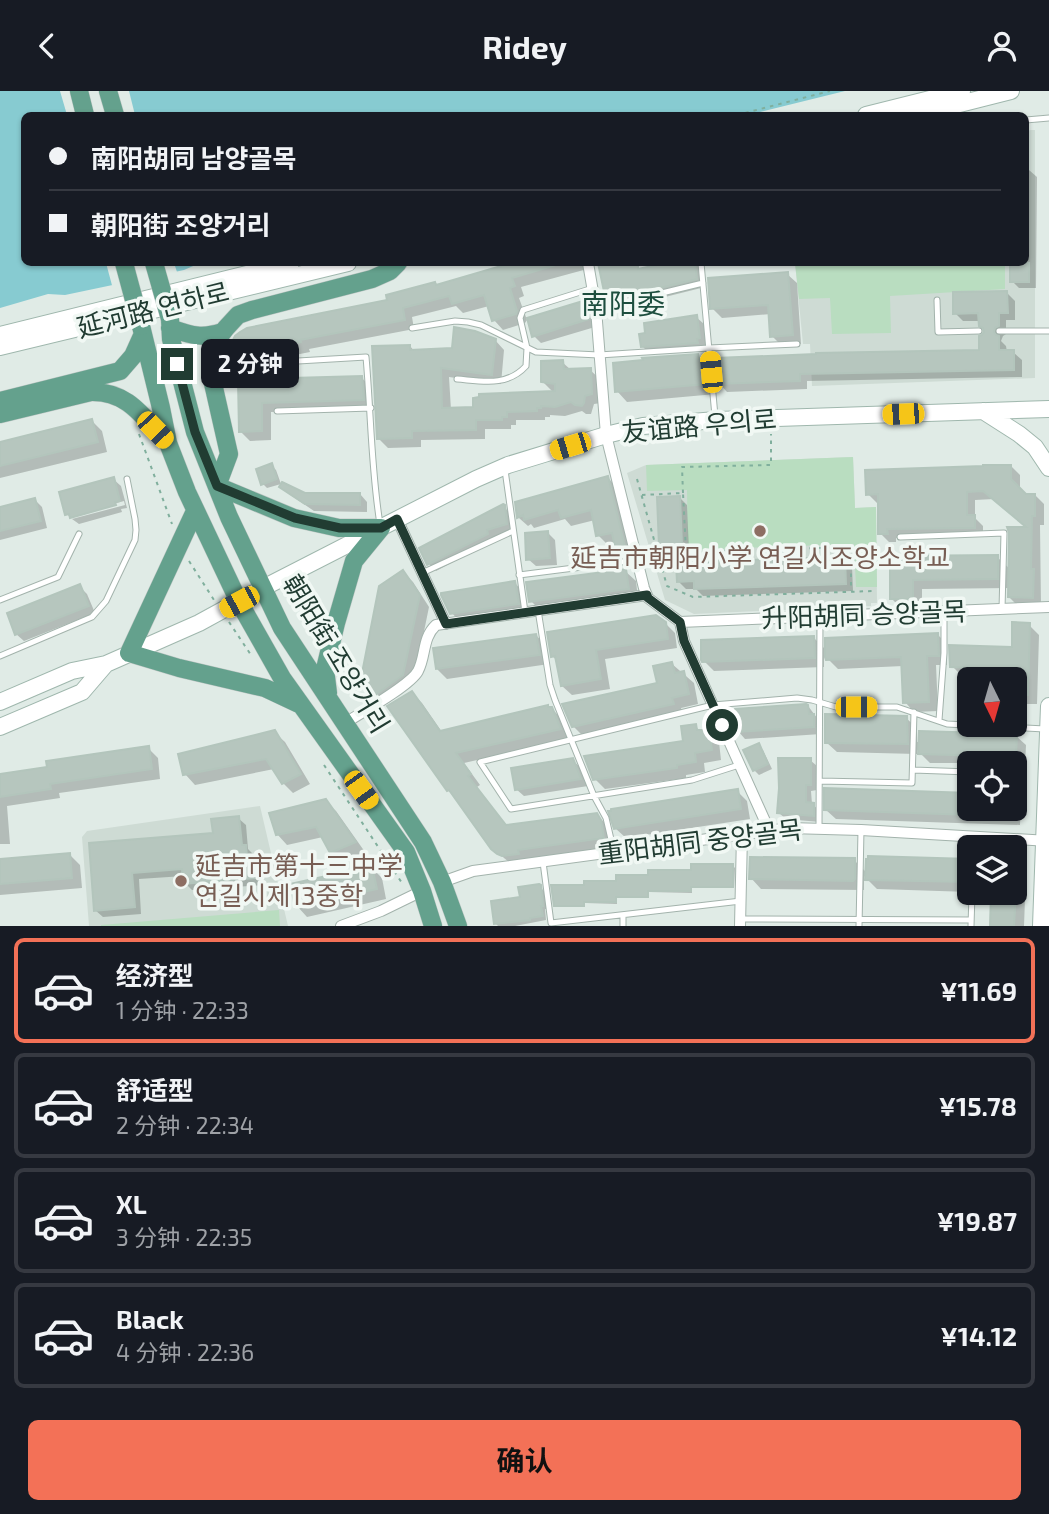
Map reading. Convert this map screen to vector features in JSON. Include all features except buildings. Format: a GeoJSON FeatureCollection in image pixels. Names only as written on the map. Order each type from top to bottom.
{"type":"FeatureCollection","features":[{"type":"Feature","properties":{"kind":"main road"},"geometry":{"type":"LineString","coordinates":[[79,91],[84,112]]}},
{"type":"Feature","properties":{"kind":"main road"},"geometry":{"type":"LineString","coordinates":[[108,91],[114,112]]}},
{"type":"Feature","properties":{"kind":"main road"},"geometry":{"type":"LineString","coordinates":[[878,112],[962,91]]}},
{"type":"Feature","properties":{"kind":"main road"},"geometry":{"type":"LineString","coordinates":[[928,112],[1011,91]]}},
{"type":"Feature","properties":{"kind":"main road","name":"朝阳街 조양거리"},"geometry":{"type":"LineString","coordinates":[[125,266],[168,443],[195,511],[239,602],[282,678],[406,852],[422,891],[432,926]]}},
{"type":"Feature","properties":{"kind":"main road","name":"朝阳街 조양거리"},"geometry":{"type":"LineString","coordinates":[[155,266],[190,413],[202,453],[229,517],[282,628],[423,842],[442,882],[458,926]]}},
{"type":"Feature","properties":{"kind":"main road","name":"延河路 연하로"},"geometry":{"type":"LineString","coordinates":[[0,335],[279,266]]}},
{"type":"Feature","properties":{"kind":"main road","name":"延河路 연하로"},"geometry":{"type":"LineString","coordinates":[[0,347],[336,266]]}},
{"type":"Feature","properties":{"kind":"main road"},"geometry":{"type":"LineString","coordinates":[[389,524],[340,528],[295,518],[217,486],[229,454],[210,368],[214,349],[222,333],[238,316],[372,279],[395,266]]}},
{"type":"Feature","properties":{"kind":"main road"},"geometry":{"type":"LineString","coordinates":[[170,323],[192,335],[203,337],[222,333]]}},
{"type":"Feature","properties":{"kind":"main road"},"geometry":{"type":"LineString","coordinates":[[0,401],[120,371],[133,356],[141,331]]}},
{"type":"Feature","properties":{"kind":"main road"},"geometry":{"type":"LineString","coordinates":[[0,414],[91,392],[104,392],[115,394],[129,403],[168,443]]}},
{"type":"Feature","properties":{"kind":"main road","name":"友谊路 우의로"},"geometry":{"type":"LineString","coordinates":[[0,702],[72,671],[106,664],[198,623],[448,492],[505,466],[606,435],[643,426],[716,420],[1049,409]]}},
{"type":"Feature","properties":{"kind":"main road"},"geometry":{"type":"LineString","coordinates":[[983,411],[1035,447],[1049,467]]}},
{"type":"Feature","properties":{"kind":"main road"},"geometry":{"type":"LineString","coordinates":[[195,511],[129,653],[179,669],[265,688],[300,705]]}},
{"type":"Feature","properties":{"kind":"main road"},"geometry":{"type":"LineString","coordinates":[[328,697],[325,670],[354,561],[389,524]]}},
{"type":"Feature","properties":{"kind":"main road","name":"友谊路 우의로"},"geometry":{"type":"LineString","coordinates":[[0,727],[82,692],[106,664]]}},
{"type":"Feature","properties":{"kind":"main road"},"geometry":{"type":"LineString","coordinates":[[1041,926],[1047,841],[1049,706]]}},
{"type":"Feature","properties":{"kind":"street"},"geometry":{"type":"LineString","coordinates":[[589,266],[596,309],[606,435],[647,595],[680,622],[684,641],[769,830]]}},
{"type":"Feature","properties":{"kind":"street"},"geometry":{"type":"LineString","coordinates":[[389,524],[422,573],[446,624]]}},
{"type":"Feature","properties":{"kind":"street"},"geometry":{"type":"LineString","coordinates":[[345,723],[417,674],[430,630],[436,625],[647,595]]}},
{"type":"Feature","properties":{"kind":"street","name":"升阳胡同 승양골목"},"geometry":{"type":"LineString","coordinates":[[680,622],[1049,607]]}},
{"type":"Feature","properties":{"kind":"street","name":"重阳胡同 중양골목"},"geometry":{"type":"LineString","coordinates":[[442,882],[473,871],[789,828],[1047,841]]}},
{"type":"Feature","properties":{"kind":"street"},"geometry":{"type":"LineString","coordinates":[[740,923],[742,834]]}},
{"type":"Feature","properties":{"kind":"street"},"geometry":{"type":"LineString","coordinates":[[341,926],[422,891]]}},
{"type":"Feature","properties":{"kind":"lane"},"geometry":{"type":"LineString","coordinates":[[1029,120],[1049,118]]}},
{"type":"Feature","properties":{"kind":"lane"},"geometry":{"type":"LineString","coordinates":[[701,266],[716,420]]}},
{"type":"Feature","properties":{"kind":"lane"},"geometry":{"type":"LineString","coordinates":[[596,309],[703,283]]}},
{"type":"Feature","properties":{"kind":"lane"},"geometry":{"type":"LineString","coordinates":[[457,379],[495,382],[519,375],[526,366],[527,348],[520,318],[523,310],[593,288]]}},
{"type":"Feature","properties":{"kind":"lane"},"geometry":{"type":"LineString","coordinates":[[937,300],[937,332],[979,331]]}},
{"type":"Feature","properties":{"kind":"lane"},"geometry":{"type":"LineString","coordinates":[[412,328],[455,321],[468,322],[481,325],[536,352],[599,355],[797,344]]}},
{"type":"Feature","properties":{"kind":"lane"},"geometry":{"type":"LineString","coordinates":[[999,331],[1049,331]]}},
{"type":"Feature","properties":{"kind":"lane"},"geometry":{"type":"LineString","coordinates":[[281,362],[366,357],[376,501],[389,524]]}},
{"type":"Feature","properties":{"kind":"lane"},"geometry":{"type":"LineString","coordinates":[[277,411],[371,408]]}},
{"type":"Feature","properties":{"kind":"lane"},"geometry":{"type":"LineString","coordinates":[[505,466],[524,612]]}},
{"type":"Feature","properties":{"kind":"lane"},"geometry":{"type":"LineString","coordinates":[[0,656],[92,617],[106,601],[135,540],[136,530],[127,479]]}},
{"type":"Feature","properties":{"kind":"lane"},"geometry":{"type":"LineString","coordinates":[[422,573],[513,531]]}},
{"type":"Feature","properties":{"kind":"lane"},"geometry":{"type":"LineString","coordinates":[[900,537],[1004,533],[1002,609]]}},
{"type":"Feature","properties":{"kind":"lane"},"geometry":{"type":"LineString","coordinates":[[0,600],[58,577],[79,534]]}},
{"type":"Feature","properties":{"kind":"lane"},"geometry":{"type":"LineString","coordinates":[[519,575],[637,560]]}},
{"type":"Feature","properties":{"kind":"lane"},"geometry":{"type":"LineString","coordinates":[[538,610],[550,685],[594,796],[606,818],[614,852]]}},
{"type":"Feature","properties":{"kind":"lane"},"geometry":{"type":"LineString","coordinates":[[939,720],[944,612]]}},
{"type":"Feature","properties":{"kind":"lane"},"geometry":{"type":"LineString","coordinates":[[819,828],[820,617]]}},
{"type":"Feature","properties":{"kind":"lane"},"geometry":{"type":"LineString","coordinates":[[740,765],[692,780],[510,809],[480,762],[713,705],[797,698],[836,707],[897,707],[947,724],[1048,729]]}},
{"type":"Feature","properties":{"kind":"lane"},"geometry":{"type":"LineString","coordinates":[[820,781],[912,783],[914,712]]}},
{"type":"Feature","properties":{"kind":"lane"},"geometry":{"type":"LineString","coordinates":[[913,770],[957,772]]}},
{"type":"Feature","properties":{"kind":"lane"},"geometry":{"type":"LineString","coordinates":[[859,923],[861,830]]}},
{"type":"Feature","properties":{"kind":"lane"},"geometry":{"type":"LineString","coordinates":[[543,861],[551,923],[741,901]]}},
{"type":"Feature","properties":{"kind":"lane"},"geometry":{"type":"LineString","coordinates":[[740,923],[971,923],[972,905]]}},
{"type":"Feature","properties":{"kind":"lane"},"geometry":{"type":"LineString","coordinates":[[623,915],[623,926]]}},
{"type":"Feature","properties":{"kind":"path"},"geometry":{"type":"LineString","coordinates":[[749,112],[830,91]]}},
{"type":"Feature","properties":{"kind":"path"},"geometry":{"type":"LineString","coordinates":[[770,418],[771,465],[682,467],[684,552],[851,547],[851,592]]}},
{"type":"Feature","properties":{"kind":"path"},"geometry":{"type":"LineString","coordinates":[[637,479],[667,586],[692,597],[874,591]]}},
{"type":"Feature","properties":{"kind":"path"},"geometry":{"type":"LineString","coordinates":[[642,495],[683,493]]}},
{"type":"Feature","properties":{"kind":"path"},"geometry":{"type":"LineString","coordinates":[[637,560],[651,553],[676,552]]}},
{"type":"Feature","properties":{"kind":"shaded area"},"geometry":{"type":"Polygon","coordinates":[[[1035,130],[1035,378],[812,386],[810,344],[803,344],[795,266],[1029,266],[1029,131],[1035,130]]]}},
{"type":"Feature","properties":{"kind":"shaded area","name":"延吉市朝阳小学 연길시조양소학교"},"geometry":{"type":"Polygon","coordinates":[[[853,457],[855,508],[876,507],[877,603],[871,603],[871,606],[694,614],[665,600],[627,473],[646,465],[853,457]]]}},
{"type":"Feature","properties":{"kind":"shaded area","name":"延吉市第十三中学 연길시제13중학"},"geometry":{"type":"Polygon","coordinates":[[[260,806],[288,926],[89,926],[82,837],[87,831],[260,806]]]}},
{"type":"Feature","properties":{"kind":"green space"},"geometry":{"type":"Polygon","coordinates":[[[795,266],[1005,266],[1005,289],[890,296],[891,333],[832,334],[830,298],[799,299],[795,266]]]}},
{"type":"Feature","properties":{"kind":"green space"},"geometry":{"type":"Polygon","coordinates":[[[853,457],[855,508],[876,507],[877,587],[856,587],[854,544],[688,550],[687,490],[647,491],[646,465],[853,457]]]}},
{"type":"Feature","properties":{"kind":"green space"},"geometry":{"type":"Polygon","coordinates":[[[279,910],[280,926],[101,926],[101,925],[279,910]]]}},
{"type":"Feature","properties":{"kind":"water"},"geometry":{"type":"Polygon","coordinates":[[[0,91],[845,91],[760,112],[21,112],[21,266],[193,266],[65,295],[48,294],[0,308],[0,91]]]}},
{"type":"Feature","properties":{"kind":"pier"},"geometry":{"type":"Polygon","coordinates":[[[60,91],[129,91],[134,112],[66,112],[60,91]]]}},
{"type":"Feature","properties":{"kind":"pier"},"geometry":{"type":"Polygon","coordinates":[[[107,266],[175,266],[178,275],[113,289],[107,266]]]}},
{"type":"Feature","properties":{"kind":"place","name":"延吉市朝阳小学 연길시조양소학교"},"geometry":{"type":"Point","coordinates":[760,531]}},
{"type":"Feature","properties":{"kind":"place","name":"延吉市第十三中学 연길시제13중학"},"geometry":{"type":"Point","coordinates":[181,881]}},
{"type":"Feature","properties":{"kind":"district","name":"南阳委"},"geometry":{"type":"Point","coordinates":[623,304]}},
{"type":"Feature","properties":{"kind":"route"},"geometry":{"type":"LineString","coordinates":[[177,364],[195,432],[217,486],[295,518],[340,528],[381,528],[397,519],[446,624],[647,595],[680,622],[684,641],[722,725]]}}]}
